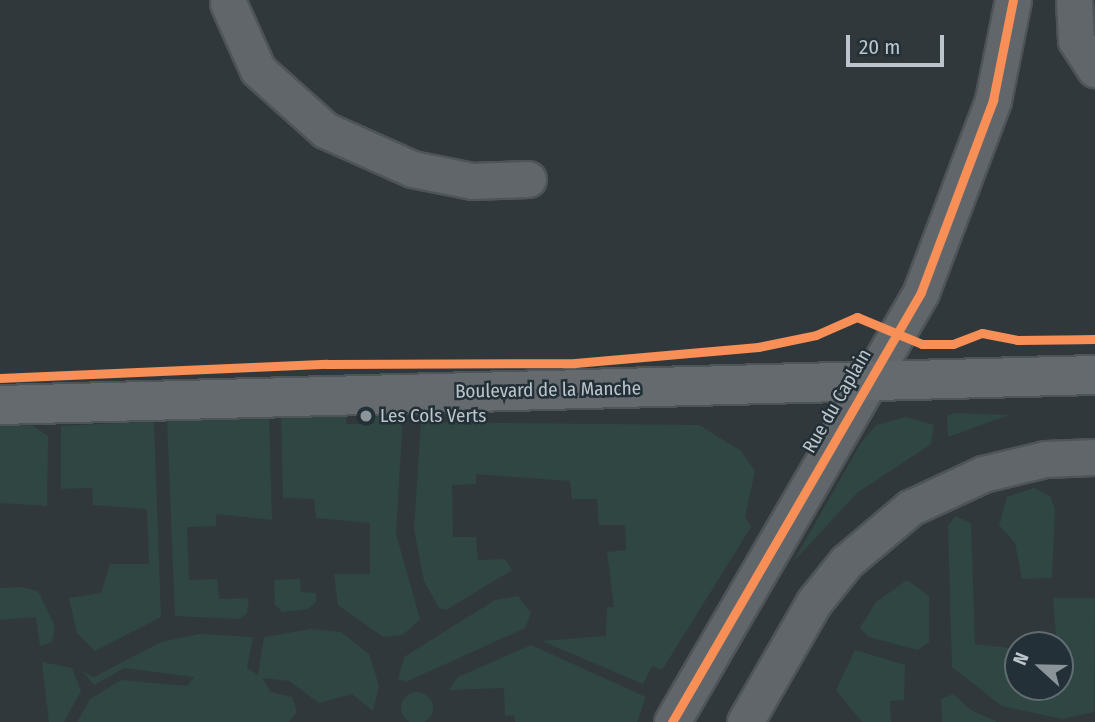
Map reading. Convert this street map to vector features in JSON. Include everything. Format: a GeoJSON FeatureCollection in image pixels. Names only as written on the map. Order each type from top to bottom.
{"type":"FeatureCollection","features":[{"type":"Feature","properties":{"kind":"main road","name":"Boulevard de la Manche"},"geometry":{"type":"LineString","coordinates":[[0,405],[1095,375]]}},
{"type":"Feature","properties":{"kind":"street","name":"Rue du Caplain"},"geometry":{"type":"LineString","coordinates":[[672,722],[926,279],[993,100],[1013,0]]}},
{"type":"Feature","properties":{"kind":"street"},"geometry":{"type":"LineString","coordinates":[[1074,0],[1076,40],[1095,69]]}},
{"type":"Feature","properties":{"kind":"street"},"geometry":{"type":"LineString","coordinates":[[222,1],[258,70],[326,130],[412,169],[472,181],[528,179]]}},
{"type":"Feature","properties":{"kind":"street"},"geometry":{"type":"LineString","coordinates":[[745,722],[814,601],[846,562],[899,516],[983,474],[1045,459],[1095,457]]}},
{"type":"Feature","properties":{"kind":"green space"},"geometry":{"type":"Polygon","coordinates":[[[954,413],[1009,415],[948,437],[947,416],[954,413]]]}},
{"type":"Feature","properties":{"kind":"green space"},"geometry":{"type":"Polygon","coordinates":[[[281,414],[346,414],[346,424],[374,424],[375,414],[403,414],[396,534],[420,619],[403,635],[383,637],[338,605],[334,574],[370,574],[370,523],[316,518],[314,499],[283,498],[281,414]]]}},
{"type":"Feature","properties":{"kind":"green space"},"geometry":{"type":"Polygon","coordinates":[[[269,417],[272,520],[216,514],[216,526],[187,527],[189,580],[217,579],[219,599],[249,598],[247,613],[240,619],[175,616],[167,420],[269,417]]]}},
{"type":"Feature","properties":{"kind":"green space"},"geometry":{"type":"Polygon","coordinates":[[[906,417],[934,425],[931,444],[857,493],[793,562],[861,443],[876,425],[906,417]]]}},
{"type":"Feature","properties":{"kind":"green space"},"geometry":{"type":"Polygon","coordinates":[[[154,421],[161,617],[95,651],[77,633],[69,598],[101,593],[110,564],[149,564],[147,509],[93,505],[92,488],[61,489],[61,426],[154,421]]]}},
{"type":"Feature","properties":{"kind":"green space"},"geometry":{"type":"Polygon","coordinates":[[[421,422],[699,425],[741,451],[755,471],[745,517],[751,527],[662,670],[652,666],[643,684],[542,641],[606,636],[607,607],[614,607],[607,552],[626,550],[625,525],[599,525],[597,499],[572,499],[570,481],[476,474],[476,484],[452,485],[453,537],[476,537],[478,560],[505,559],[512,570],[446,610],[439,608],[424,581],[414,529],[421,422]]]}},
{"type":"Feature","properties":{"kind":"green space"},"geometry":{"type":"Polygon","coordinates":[[[32,425],[48,436],[47,506],[0,503],[0,426],[32,425]]]}},
{"type":"Feature","properties":{"kind":"green space"},"geometry":{"type":"Polygon","coordinates":[[[1034,488],[1050,496],[1055,509],[1052,578],[1022,579],[1015,543],[999,525],[1007,497],[1034,488]]]}},
{"type":"Feature","properties":{"kind":"green space"},"geometry":{"type":"Polygon","coordinates":[[[955,516],[971,523],[975,644],[1004,647],[1004,701],[1074,701],[1074,631],[1056,631],[1053,598],[1095,598],[1094,712],[1062,719],[1002,706],[952,667],[948,526],[955,516]]]}},
{"type":"Feature","properties":{"kind":"green space"},"geometry":{"type":"Polygon","coordinates":[[[300,579],[301,592],[316,593],[316,602],[308,609],[282,612],[275,604],[274,580],[300,579]]]}},
{"type":"Feature","properties":{"kind":"green space"},"geometry":{"type":"Polygon","coordinates":[[[907,580],[929,596],[929,642],[918,650],[869,637],[860,628],[876,602],[907,580]]]}},
{"type":"Feature","properties":{"kind":"green space"},"geometry":{"type":"Polygon","coordinates":[[[21,587],[38,591],[55,626],[52,642],[40,646],[36,617],[0,620],[0,588],[21,587]]]}},
{"type":"Feature","properties":{"kind":"green space"},"geometry":{"type":"Polygon","coordinates":[[[518,596],[531,613],[525,628],[406,682],[398,679],[404,657],[495,600],[518,596]]]}},
{"type":"Feature","properties":{"kind":"green space"},"geometry":{"type":"Polygon","coordinates":[[[311,629],[341,632],[369,654],[379,686],[373,711],[352,694],[319,703],[289,681],[262,678],[271,692],[292,697],[297,712],[289,722],[77,722],[90,699],[121,680],[187,686],[194,677],[124,668],[94,685],[82,671],[94,677],[161,642],[199,634],[253,637],[247,668],[258,675],[264,637],[311,629]]]}},
{"type":"Feature","properties":{"kind":"green space"},"geometry":{"type":"Polygon","coordinates":[[[531,645],[646,697],[637,722],[515,722],[514,715],[505,716],[504,688],[449,690],[458,677],[531,645]]]}},
{"type":"Feature","properties":{"kind":"green space"},"geometry":{"type":"Polygon","coordinates":[[[855,650],[905,665],[904,700],[890,701],[891,722],[862,722],[836,690],[855,650]]]}},
{"type":"Feature","properties":{"kind":"green space"},"geometry":{"type":"Polygon","coordinates":[[[42,662],[72,668],[81,691],[64,722],[49,722],[42,662]]]}},
{"type":"Feature","properties":{"kind":"green space"},"geometry":{"type":"Polygon","coordinates":[[[417,692],[428,697],[433,708],[428,719],[417,724],[406,719],[401,708],[406,697],[417,692]]]}},
{"type":"Feature","properties":{"kind":"green space"},"geometry":{"type":"Polygon","coordinates":[[[953,694],[971,710],[997,722],[942,722],[941,699],[953,694]]]}},
{"type":"Feature","properties":{"kind":"cycle path"},"geometry":{"type":"LineString","coordinates":[[672,722],[921,292],[993,100],[1013,0]]}},
{"type":"Feature","properties":{"kind":"cycle path"},"geometry":{"type":"LineString","coordinates":[[0,378],[327,364],[575,363],[758,347],[816,335],[857,317],[922,344],[953,344],[982,333],[1017,340],[1095,339]]}},
{"type":"Feature","properties":{"kind":"place","name":"Les Cols Verts"},"geometry":{"type":"Point","coordinates":[366,416]}}]}
